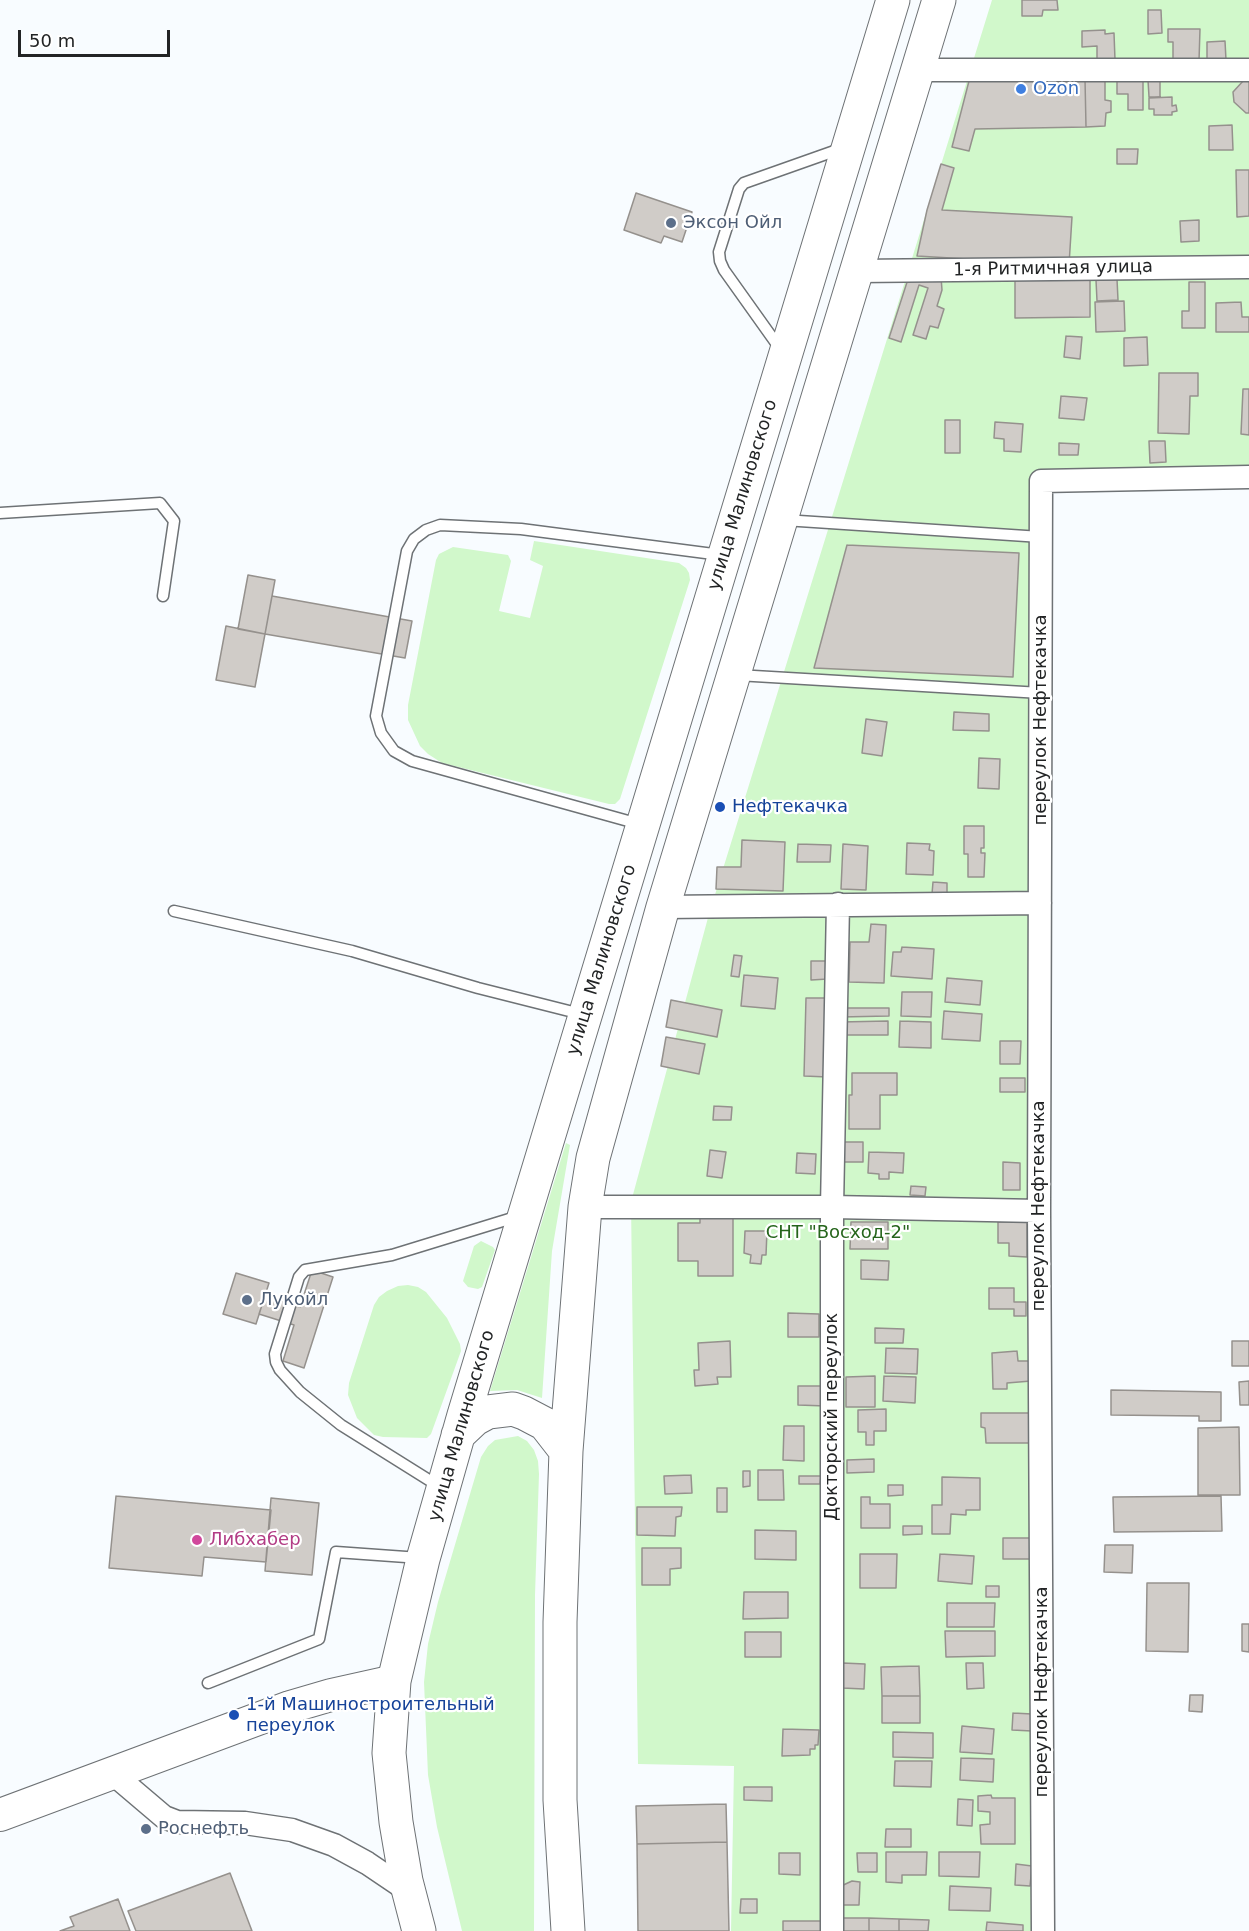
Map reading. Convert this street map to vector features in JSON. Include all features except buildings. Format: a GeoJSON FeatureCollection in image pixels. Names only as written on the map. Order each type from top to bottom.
{"type":"FeatureCollection","features":[{"type":"Feature","properties":{"kind":"highway","name":"улица Малиновского"},"geometry":{"type":"LineString","coordinates":[[419,1931],[407,1890],[396,1822],[389,1753],[394,1681],[423,1559],[458,1435],[893,0]]}},
{"type":"Feature","properties":{"kind":"highway"},"geometry":{"type":"LineString","coordinates":[[568,1931],[560,1800],[560,1622],[566,1451],[585,1207],[592,1158],[663,907],[939,0]]}},
{"type":"Feature","properties":{"kind":"highway"},"geometry":{"type":"LineString","coordinates":[[458,1435],[475,1419],[488,1412],[513,1409],[544,1424],[566,1451]]}},
{"type":"Feature","properties":{"kind":"highway"},"geometry":{"type":"LineString","coordinates":[[552,1931],[560,1800]]}},
{"type":"Feature","properties":{"kind":"highway"},"geometry":{"type":"LineString","coordinates":[[402,1854],[436,1931]]}},
{"type":"Feature","properties":{"kind":"street"},"geometry":{"type":"LineString","coordinates":[[916,70],[1249,70]]}},
{"type":"Feature","properties":{"kind":"street","name":"1-я Ритмичная улица"},"geometry":{"type":"LineString","coordinates":[[856,271],[1249,267]]}},
{"type":"Feature","properties":{"kind":"street","name":"переулок Нефтекачка"},"geometry":{"type":"LineString","coordinates":[[1043,1931],[1039,1211],[1041,481],[1249,477]]}},
{"type":"Feature","properties":{"kind":"street"},"geometry":{"type":"LineString","coordinates":[[663,907],[1040,903]]}},
{"type":"Feature","properties":{"kind":"street","name":"Докторский переулок"},"geometry":{"type":"LineString","coordinates":[[832,1931],[832,1207],[838,904]]}},
{"type":"Feature","properties":{"kind":"street"},"geometry":{"type":"LineString","coordinates":[[585,1207],[832,1207],[1039,1211]]}},
{"type":"Feature","properties":{"kind":"street"},"geometry":{"type":"LineString","coordinates":[[0,1815],[290,1707],[394,1681]]}},
{"type":"Feature","properties":{"kind":"street"},"geometry":{"type":"LineString","coordinates":[[111,1772],[164,1817],[177,1822],[245,1823],[292,1830],[368,1863],[407,1890]]}},
{"type":"Feature","properties":{"kind":"lane"},"geometry":{"type":"LineString","coordinates":[[785,356],[724,270],[719,252],[722,242],[739,189],[744,183],[849,146]]}},
{"type":"Feature","properties":{"kind":"lane"},"geometry":{"type":"LineString","coordinates":[[0,513],[160,503],[174,521],[163,596]]}},
{"type":"Feature","properties":{"kind":"lane"},"geometry":{"type":"LineString","coordinates":[[782,520],[1041,537]]}},
{"type":"Feature","properties":{"kind":"lane"},"geometry":{"type":"LineString","coordinates":[[643,825],[412,761],[393,751],[381,733],[376,716],[406,551],[414,539],[426,530],[440,525],[521,529],[725,555]]}},
{"type":"Feature","properties":{"kind":"lane"},"geometry":{"type":"LineString","coordinates":[[734,675],[1041,693]]}},
{"type":"Feature","properties":{"kind":"lane"},"geometry":{"type":"LineString","coordinates":[[174,911],[352,951],[478,988],[585,1015]]}},
{"type":"Feature","properties":{"kind":"lane"},"geometry":{"type":"LineString","coordinates":[[443,1489],[341,1425],[300,1392],[280,1370],[275,1354],[299,1277],[305,1270],[392,1255],[525,1214]]}},
{"type":"Feature","properties":{"kind":"lane"},"geometry":{"type":"LineString","coordinates":[[208,1683],[319,1639],[336,1551],[423,1559]]}},
{"type":"Feature","properties":{"kind":"green space","name":"СНТ \"Восход-2\""},"geometry":{"type":"Polygon","coordinates":[[[992,0],[1249,0],[1249,486],[1048,487],[1043,1931],[731,1931],[734,1766],[638,1764],[631,1202],[709,914],[992,0]]]}},
{"type":"Feature","properties":{"kind":"green space"},"geometry":{"type":"Polygon","coordinates":[[[534,541],[679,563],[689,573],[690,580],[620,799],[615,804],[442,763],[420,746],[408,720],[408,705],[439,554],[453,547],[508,555],[511,561],[499,611],[530,618],[543,566],[530,560],[534,541]]]}},
{"type":"Feature","properties":{"kind":"green space"},"geometry":{"type":"Polygon","coordinates":[[[566,1143],[570,1145],[552,1251],[542,1398],[517,1390],[490,1391],[566,1143]]]}},
{"type":"Feature","properties":{"kind":"green space"},"geometry":{"type":"Polygon","coordinates":[[[481,1241],[495,1250],[482,1287],[478,1289],[468,1287],[463,1281],[474,1246],[481,1241]]]}},
{"type":"Feature","properties":{"kind":"green space"},"geometry":{"type":"Polygon","coordinates":[[[408,1285],[426,1292],[447,1318],[460,1344],[461,1351],[431,1434],[427,1438],[374,1435],[357,1418],[348,1395],[349,1383],[374,1305],[387,1291],[408,1285]]]}},
{"type":"Feature","properties":{"kind":"green space"},"geometry":{"type":"Polygon","coordinates":[[[518,1436],[527,1441],[534,1450],[539,1474],[535,1595],[534,1931],[462,1931],[437,1827],[428,1775],[424,1682],[428,1644],[438,1602],[481,1457],[495,1440],[518,1436]]]}},
{"type":"Feature","properties":{"kind":"place","name":"Ozon"},"geometry":{"type":"Point","coordinates":[1021,89]}},
{"type":"Feature","properties":{"kind":"place","name":"Эксон Ойл"},"geometry":{"type":"Point","coordinates":[671,223]}},
{"type":"Feature","properties":{"kind":"place","name":"Нефтекачка"},"geometry":{"type":"Point","coordinates":[720,807]}},
{"type":"Feature","properties":{"kind":"place","name":"Лукойл"},"geometry":{"type":"Point","coordinates":[247,1300]}},
{"type":"Feature","properties":{"kind":"place","name":"Либхабер"},"geometry":{"type":"Point","coordinates":[197,1540]}},
{"type":"Feature","properties":{"kind":"place","name":"1-й Машиностроительный переулок"},"geometry":{"type":"Point","coordinates":[234,1715]}},
{"type":"Feature","properties":{"kind":"place","name":"Роснефть"},"geometry":{"type":"Point","coordinates":[146,1829]}}]}
